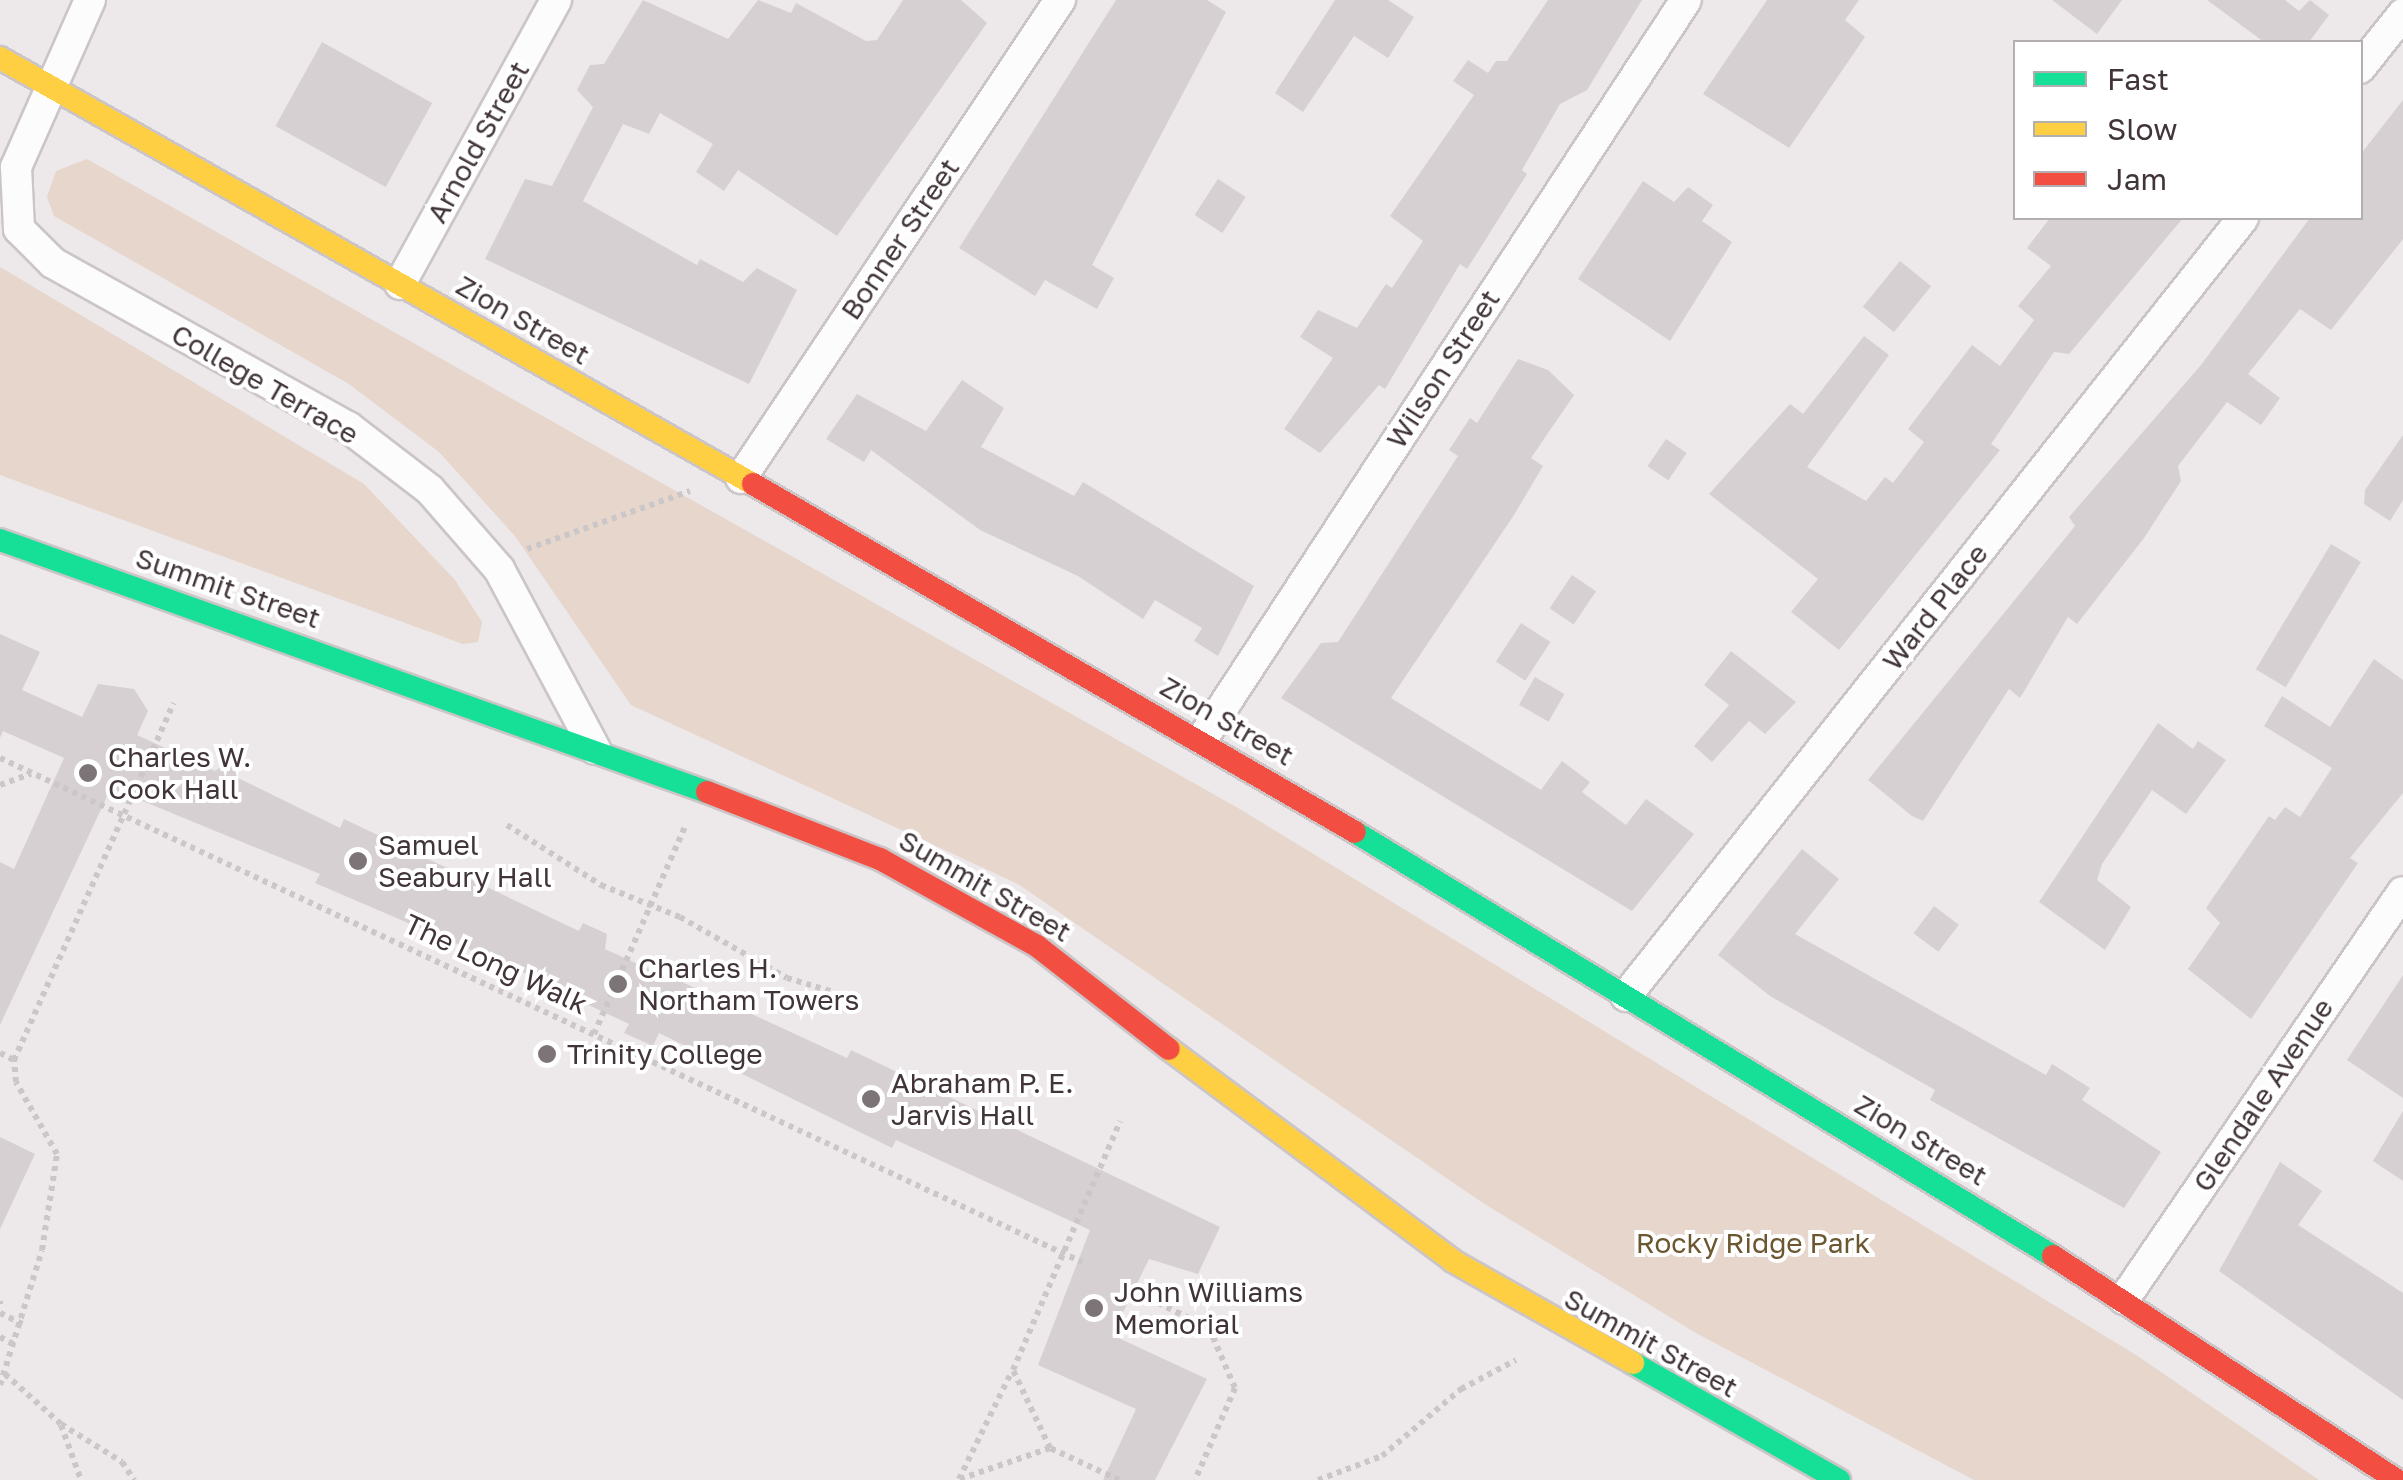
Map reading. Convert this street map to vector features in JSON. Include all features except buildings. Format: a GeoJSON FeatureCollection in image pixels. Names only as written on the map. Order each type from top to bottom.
{"type":"FeatureCollection","features":[{"type":"Feature","properties":{"kind":"main road","name":"Zion Street"},"geometry":{"type":"LineString","coordinates":[[0,58],[1202,739],[2124,1298],[2397,1480]]}},
{"type":"Feature","properties":{"kind":"main road","name":"Summit Street"},"geometry":{"type":"LineString","coordinates":[[0,540],[595,749],[880,859],[1037,946],[1333,1177],[1454,1260],[1839,1480]]}},
{"type":"Feature","properties":{"kind":"street","name":"College Terrace"},"geometry":{"type":"LineString","coordinates":[[90,0],[49,85],[16,167],[19,230],[54,263],[348,427],[430,490],[499,569],[595,749]]}},
{"type":"Feature","properties":{"kind":"street","name":"Arnold Street"},"geometry":{"type":"LineString","coordinates":[[400,284],[556,0]]}},
{"type":"Feature","properties":{"kind":"street","name":"Bonner Street"},"geometry":{"type":"LineString","coordinates":[[741,478],[1060,0]]}},
{"type":"Feature","properties":{"kind":"street","name":"Wilson Street"},"geometry":{"type":"LineString","coordinates":[[1202,739],[1686,0]]}},
{"type":"Feature","properties":{"kind":"street"},"geometry":{"type":"LineString","coordinates":[[2363,64],[2403,14]]}},
{"type":"Feature","properties":{"kind":"street","name":"Ward Place"},"geometry":{"type":"LineString","coordinates":[[1626,996],[2240,220]]}},
{"type":"Feature","properties":{"kind":"street","name":"Glendale Avenue"},"geometry":{"type":"LineString","coordinates":[[2124,1298],[2403,892]]}},
{"type":"Feature","properties":{"kind":"path"},"geometry":{"type":"LineString","coordinates":[[527,549],[689,492]]}},
{"type":"Feature","properties":{"kind":"path"},"geometry":{"type":"LineString","coordinates":[[0,1384],[23,1324],[57,1154],[16,1082],[14,1060],[120,816],[174,703]]}},
{"type":"Feature","properties":{"kind":"path","name":"The Long Walk"},"geometry":{"type":"LineString","coordinates":[[0,758],[1082,1262]]}},
{"type":"Feature","properties":{"kind":"path"},"geometry":{"type":"LineString","coordinates":[[0,796],[3,784],[32,773]]}},
{"type":"Feature","properties":{"kind":"path"},"geometry":{"type":"LineString","coordinates":[[594,1034],[630,961],[686,824]]}},
{"type":"Feature","properties":{"kind":"path"},"geometry":{"type":"LineString","coordinates":[[507,825],[601,885],[654,905],[786,978],[833,992]]}},
{"type":"Feature","properties":{"kind":"path"},"geometry":{"type":"LineString","coordinates":[[0,1053],[14,1060]]}},
{"type":"Feature","properties":{"kind":"path"},"geometry":{"type":"LineString","coordinates":[[1050,1448],[959,1479],[1013,1370],[1120,1121]]}},
{"type":"Feature","properties":{"kind":"path"},"geometry":{"type":"LineString","coordinates":[[1140,1294],[1209,1328],[1235,1388],[1195,1480]]}},
{"type":"Feature","properties":{"kind":"path"},"geometry":{"type":"LineString","coordinates":[[0,1313],[23,1324]]}},
{"type":"Feature","properties":{"kind":"path"},"geometry":{"type":"LineString","coordinates":[[0,1337],[13,1344]]}},
{"type":"Feature","properties":{"kind":"path"},"geometry":{"type":"LineString","coordinates":[[1318,1480],[1382,1456],[1462,1389],[1516,1360]]}},
{"type":"Feature","properties":{"kind":"path"},"geometry":{"type":"LineString","coordinates":[[1013,1370],[1050,1448],[1119,1480]]}},
{"type":"Feature","properties":{"kind":"path"},"geometry":{"type":"LineString","coordinates":[[5,1374],[61,1424],[122,1462],[134,1480]]}},
{"type":"Feature","properties":{"kind":"path"},"geometry":{"type":"LineString","coordinates":[[61,1424],[81,1480]]}},
{"type":"Feature","properties":{"kind":"green space","name":"Rocky Ridge Park"},"geometry":{"type":"Polygon","coordinates":[[[87,159],[1238,808],[2136,1355],[2319,1480],[1974,1480],[1696,1333],[1483,1203],[1018,884],[631,705],[515,536],[439,452],[349,384],[54,216],[47,197],[56,171],[87,159]]]}},
{"type":"Feature","properties":{"kind":"green space"},"geometry":{"type":"Polygon","coordinates":[[[0,267],[364,484],[455,580],[482,622],[478,642],[463,644],[0,475],[0,267]]]}},
{"type":"Feature","properties":{"kind":"traffic: fast"},"geometry":{"type":"LineString","coordinates":[[0,540],[707,792]]}},
{"type":"Feature","properties":{"kind":"traffic: fast"},"geometry":{"type":"LineString","coordinates":[[1355,832],[2053,1256]]}},
{"type":"Feature","properties":{"kind":"traffic: fast"},"geometry":{"type":"LineString","coordinates":[[1633,1363],[1839,1480]]}},
{"type":"Feature","properties":{"kind":"traffic: slow"},"geometry":{"type":"LineString","coordinates":[[0,58],[753,484]]}},
{"type":"Feature","properties":{"kind":"traffic: slow"},"geometry":{"type":"LineString","coordinates":[[1169,1049],[1453,1261],[1633,1363]]}},
{"type":"Feature","properties":{"kind":"traffic: jam"},"geometry":{"type":"LineString","coordinates":[[753,484],[1355,832]]}},
{"type":"Feature","properties":{"kind":"traffic: jam"},"geometry":{"type":"LineString","coordinates":[[707,792],[880,859],[1037,946],[1169,1049]]}},
{"type":"Feature","properties":{"kind":"traffic: jam"},"geometry":{"type":"LineString","coordinates":[[2053,1256],[2397,1480]]}},
{"type":"Feature","properties":{"kind":"place","name":"Charles W. Cook Hall"},"geometry":{"type":"Point","coordinates":[88,773]}},
{"type":"Feature","properties":{"kind":"place","name":"Samuel Seabury Hall"},"geometry":{"type":"Point","coordinates":[358,861]}},
{"type":"Feature","properties":{"kind":"place","name":"Charles H. Northam Towers"},"geometry":{"type":"Point","coordinates":[618,984]}},
{"type":"Feature","properties":{"kind":"place","name":"Trinity College"},"geometry":{"type":"Point","coordinates":[547,1054]}},
{"type":"Feature","properties":{"kind":"place","name":"Abraham P. E. Jarvis Hall"},"geometry":{"type":"Point","coordinates":[871,1099]}},
{"type":"Feature","properties":{"kind":"place","name":"John Williams Memorial"},"geometry":{"type":"Point","coordinates":[1094,1308]}}]}
